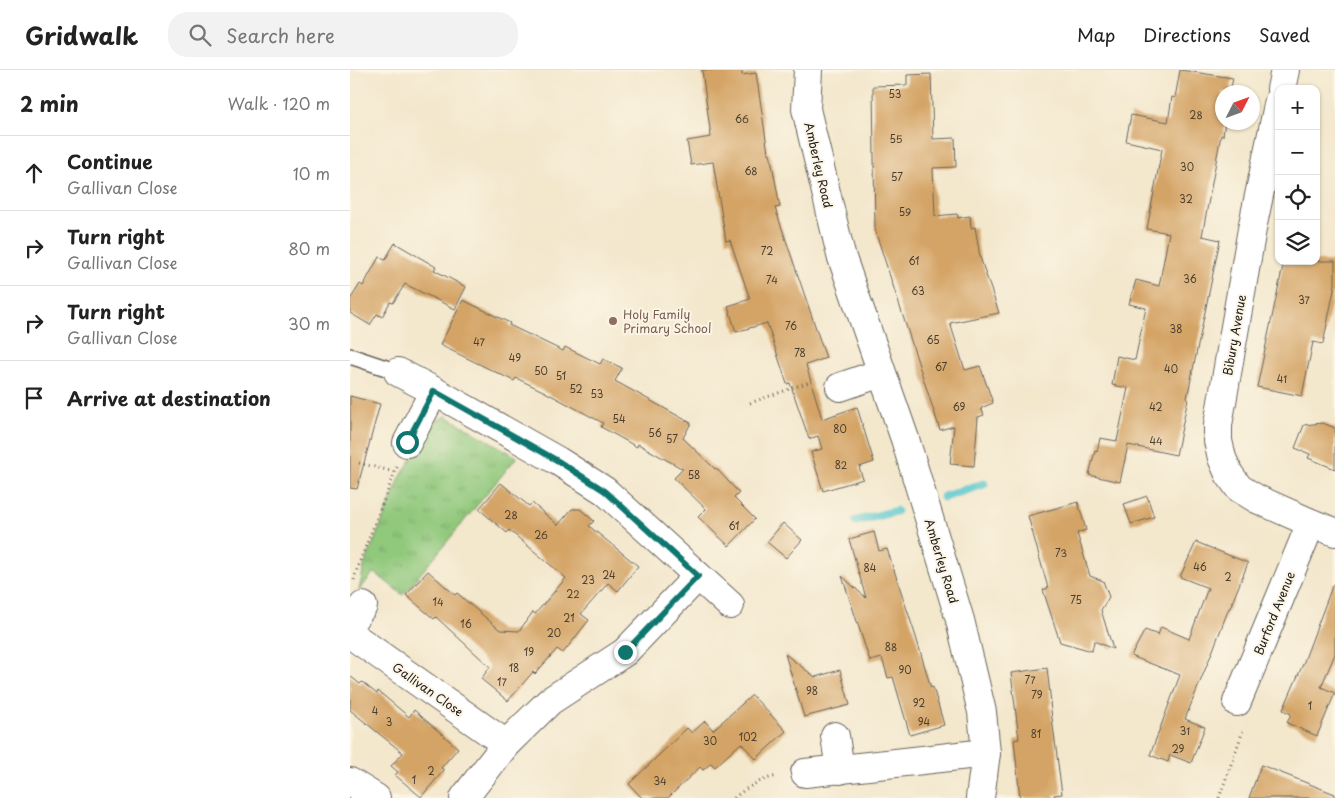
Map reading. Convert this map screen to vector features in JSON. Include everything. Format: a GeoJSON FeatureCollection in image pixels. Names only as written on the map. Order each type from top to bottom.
{"type":"FeatureCollection","features":[{"type":"Feature","properties":{"kind":"street","name":"Amberley Road"},"geometry":{"type":"LineString","coordinates":[[808,70],[806,109],[838,246],[905,439],[960,620],[982,712],[986,753],[980,798]]}},
{"type":"Feature","properties":{"kind":"street"},"geometry":{"type":"LineString","coordinates":[[1282,85],[1285,70]]}},
{"type":"Feature","properties":{"kind":"street","name":"Bibury Avenue"},"geometry":{"type":"LineString","coordinates":[[1275,119],[1250,238],[1218,425],[1218,441],[1222,458],[1229,474],[1239,488],[1257,500],[1323,527]]}},
{"type":"Feature","properties":{"kind":"street"},"geometry":{"type":"LineString","coordinates":[[398,372],[558,461],[605,491],[730,605]]}},
{"type":"Feature","properties":{"kind":"street"},"geometry":{"type":"LineString","coordinates":[[840,387],[881,373]]}},
{"type":"Feature","properties":{"kind":"street"},"geometry":{"type":"LineString","coordinates":[[407,442],[434,391]]}},
{"type":"Feature","properties":{"kind":"street","name":"Burford Avenue"},"geometry":{"type":"LineString","coordinates":[[1237,702],[1323,527]]}},
{"type":"Feature","properties":{"kind":"street"},"geometry":{"type":"LineString","coordinates":[[464,798],[506,744],[550,700],[625,652],[698,576]]}},
{"type":"Feature","properties":{"kind":"street","name":"Gallivan Close"},"geometry":{"type":"LineString","coordinates":[[354,629],[506,744]]}},
{"type":"Feature","properties":{"kind":"street"},"geometry":{"type":"LineString","coordinates":[[835,736],[840,770]]}},
{"type":"Feature","properties":{"kind":"street"},"geometry":{"type":"LineString","coordinates":[[805,773],[986,753]]}},
{"type":"Feature","properties":{"kind":"street"},"geometry":{"type":"LineString","coordinates":[[350,782],[376,798]]}},
{"type":"Feature","properties":{"kind":"lane"},"geometry":{"type":"LineString","coordinates":[[350,356],[398,372]]}},
{"type":"Feature","properties":{"kind":"path"},"geometry":{"type":"LineString","coordinates":[[354,629],[354,581],[358,566],[407,442]]}},
{"type":"Feature","properties":{"kind":"path"},"geometry":{"type":"LineString","coordinates":[[359,463],[395,472]]}},
{"type":"Feature","properties":{"kind":"path"},"geometry":{"type":"LineString","coordinates":[[1219,798],[1252,708],[1237,702]]}},
{"type":"Feature","properties":{"kind":"path"},"geometry":{"type":"LineString","coordinates":[[734,798],[745,788],[770,778],[805,773]]}},
{"type":"Feature","properties":{"kind":"green space"},"geometry":{"type":"Polygon","coordinates":[[[446,416],[517,457],[403,595],[374,572],[359,591],[364,566],[400,478],[429,429],[438,420],[446,416]]]}},
{"type":"Feature","properties":{"kind":"building"},"geometry":{"type":"Polygon","coordinates":[[[702,70],[742,70],[742,75],[756,73],[768,153],[770,153],[780,207],[775,208],[826,358],[806,365],[822,419],[857,407],[874,462],[859,467],[863,479],[823,491],[811,452],[822,449],[818,436],[809,439],[790,383],[787,384],[767,323],[736,332],[728,306],[750,299],[730,240],[726,241],[713,162],[691,165],[687,141],[711,137],[702,70]]]}},
{"type":"Feature","properties":{"kind":"building"},"geometry":{"type":"Polygon","coordinates":[[[1180,70],[1233,78],[1232,85],[1215,85],[1215,130],[1224,130],[1223,136],[1221,135],[1202,236],[1220,240],[1176,455],[1128,445],[1120,482],[1089,475],[1100,438],[1117,441],[1128,388],[1112,385],[1117,356],[1135,360],[1146,308],[1129,304],[1136,280],[1159,286],[1169,233],[1147,229],[1162,149],[1126,141],[1131,115],[1168,122],[1172,97],[1175,98],[1180,70]]]}},
{"type":"Feature","properties":{"kind":"building"},"geometry":{"type":"Polygon","coordinates":[[[931,74],[933,139],[955,138],[956,167],[933,168],[935,216],[957,214],[958,218],[970,216],[971,228],[975,227],[980,257],[999,313],[950,323],[965,370],[980,366],[993,403],[981,408],[984,415],[978,417],[974,466],[950,464],[954,426],[940,430],[875,230],[873,86],[907,85],[907,75],[931,74]]]}},
{"type":"Feature","properties":{"kind":"building"},"geometry":{"type":"Polygon","coordinates":[[[395,243],[436,267],[434,270],[466,287],[455,309],[405,284],[393,303],[390,302],[382,317],[377,314],[370,325],[350,313],[350,300],[360,284],[363,286],[379,257],[385,260],[395,243]]]}},
{"type":"Feature","properties":{"kind":"building"},"geometry":{"type":"Polygon","coordinates":[[[1320,261],[1335,261],[1335,285],[1323,344],[1313,342],[1302,396],[1257,387],[1283,265],[1320,265],[1320,261]]]}},
{"type":"Feature","properties":{"kind":"building"},"geometry":{"type":"Polygon","coordinates":[[[463,300],[563,351],[565,347],[600,364],[603,359],[622,368],[615,381],[691,423],[683,438],[716,468],[739,493],[734,498],[755,519],[729,546],[698,517],[706,509],[674,478],[683,469],[638,444],[637,447],[601,427],[603,423],[543,391],[516,378],[514,381],[440,345],[463,300]]]}},
{"type":"Feature","properties":{"kind":"building"},"geometry":{"type":"Polygon","coordinates":[[[350,396],[380,404],[357,489],[350,488],[350,396]]]}},
{"type":"Feature","properties":{"kind":"building"},"geometry":{"type":"Polygon","coordinates":[[[1323,423],[1335,428],[1335,469],[1308,458],[1310,454],[1295,448],[1304,425],[1323,423]]]}},
{"type":"Feature","properties":{"kind":"building"},"geometry":{"type":"Polygon","coordinates":[[[501,483],[529,506],[532,503],[558,525],[572,509],[580,509],[594,521],[589,526],[638,566],[618,591],[608,583],[581,614],[589,620],[563,653],[557,649],[535,674],[533,672],[508,701],[481,679],[490,667],[436,617],[434,619],[406,595],[428,571],[500,630],[519,631],[533,612],[535,614],[566,578],[509,530],[507,533],[479,509],[501,483]]]}},
{"type":"Feature","properties":{"kind":"building"},"geometry":{"type":"Polygon","coordinates":[[[1147,496],[1154,517],[1131,524],[1124,504],[1147,496]]]}},
{"type":"Feature","properties":{"kind":"building"},"geometry":{"type":"Polygon","coordinates":[[[1078,502],[1086,530],[1077,533],[1090,576],[1103,581],[1109,597],[1101,610],[1113,649],[1094,641],[1092,651],[1060,642],[1043,590],[1048,588],[1028,516],[1078,502]]]}},
{"type":"Feature","properties":{"kind":"building"},"geometry":{"type":"Polygon","coordinates":[[[783,523],[802,540],[786,558],[767,542],[783,523]]]}},
{"type":"Feature","properties":{"kind":"building"},"geometry":{"type":"Polygon","coordinates":[[[874,532],[879,551],[887,549],[944,725],[910,735],[893,677],[888,678],[882,658],[870,661],[842,576],[866,598],[849,539],[874,532]]]}},
{"type":"Feature","properties":{"kind":"building"},"geometry":{"type":"Polygon","coordinates":[[[1196,542],[1248,563],[1185,719],[1205,727],[1191,763],[1170,755],[1168,762],[1150,755],[1180,675],[1131,656],[1145,630],[1158,635],[1161,627],[1189,639],[1208,588],[1180,577],[1196,542]]]}},
{"type":"Feature","properties":{"kind":"building"},"geometry":{"type":"Polygon","coordinates":[[[1333,584],[1335,584],[1335,654],[1321,687],[1335,693],[1317,736],[1287,723],[1291,714],[1283,710],[1303,664],[1333,584]]]}},
{"type":"Feature","properties":{"kind":"building"},"geometry":{"type":"Polygon","coordinates":[[[785,654],[815,677],[840,670],[850,705],[804,717],[785,654]]]}},
{"type":"Feature","properties":{"kind":"building"},"geometry":{"type":"Polygon","coordinates":[[[1047,668],[1062,794],[1054,795],[1055,798],[1020,798],[1014,740],[1019,739],[1011,673],[1047,668]]]}},
{"type":"Feature","properties":{"kind":"building"},"geometry":{"type":"Polygon","coordinates":[[[350,676],[360,684],[362,682],[377,694],[378,691],[409,717],[414,710],[458,748],[441,768],[444,770],[421,797],[395,775],[398,772],[391,766],[403,753],[350,710],[350,676]]]}},
{"type":"Feature","properties":{"kind":"building"},"geometry":{"type":"Polygon","coordinates":[[[752,695],[786,731],[756,759],[741,743],[715,767],[711,763],[703,770],[700,767],[668,798],[642,798],[629,784],[687,728],[692,733],[705,721],[713,730],[752,695]]]}},
{"type":"Feature","properties":{"kind":"building"},"geometry":{"type":"Polygon","coordinates":[[[1261,765],[1335,794],[1335,798],[1249,798],[1261,765]]]}},
{"type":"Feature","properties":{"kind":"waterway"},"geometry":{"type":"LineString","coordinates":[[944,497],[984,484]]}},
{"type":"Feature","properties":{"kind":"waterway"},"geometry":{"type":"LineString","coordinates":[[856,521],[896,511]]}},
{"type":"Feature","properties":{"kind":"place","name":"Holy Family Primary School"},"geometry":{"type":"Point","coordinates":[613,321]}},
{"type":"Feature","properties":{"kind":"route"},"geometry":{"type":"LineString","coordinates":[[407,442],[434,391],[558,461],[605,491],[698,576],[625,652]]}}]}
